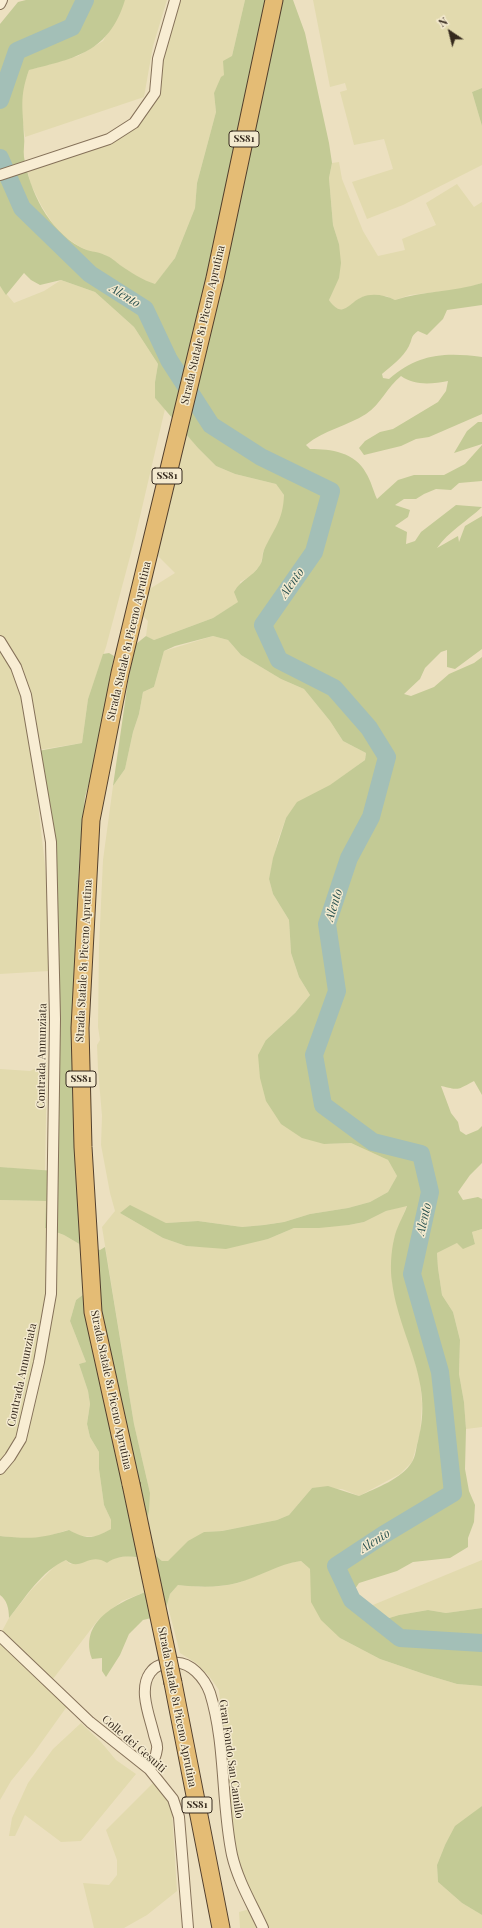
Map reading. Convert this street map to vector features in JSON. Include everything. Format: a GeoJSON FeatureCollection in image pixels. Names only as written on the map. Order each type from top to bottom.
{"type":"FeatureCollection","features":[{"type":"Feature","properties":{"kind":"highway","name":"Strada Statale 81 Piceno Aprutina"},"geometry":{"type":"LineString","coordinates":[[221,1928],[173,1683],[93,1312],[83,1147],[80,1028],[91,820],[120,673],[215,278],[274,0]]}},
{"type":"Feature","properties":{"kind":"street"},"geometry":{"type":"LineString","coordinates":[[0,4],[2,0]]}},
{"type":"Feature","properties":{"kind":"street"},"geometry":{"type":"LineString","coordinates":[[0,175],[109,138],[134,123],[155,93],[158,59],[175,0]]}},
{"type":"Feature","properties":{"kind":"street","name":"Contrada Annunziata"},"geometry":{"type":"LineString","coordinates":[[0,641],[16,667],[26,696],[51,842],[55,1019],[51,1294],[39,1362],[21,1439],[10,1457],[0,1469]]}},
{"type":"Feature","properties":{"kind":"street","name":"Colle dei Gesuiti"},"geometry":{"type":"LineString","coordinates":[[0,1636],[90,1722],[149,1769],[173,1799],[179,1817],[188,1928]]}},
{"type":"Feature","properties":{"kind":"street","name":"Gran Fondo San Camillo"},"geometry":{"type":"LineString","coordinates":[[149,1769],[154,1761],[157,1748],[145,1695],[146,1680],[150,1673],[158,1665],[180,1662],[192,1668],[201,1677],[210,1692],[216,1720],[232,1853],[240,1878],[263,1928]]}},
{"type":"Feature","properties":{"kind":"shaded area"},"geometry":{"type":"Polygon","coordinates":[[[125,0],[167,0],[153,46],[144,97],[25,137],[21,109],[22,89],[29,70],[78,56],[103,41],[125,0]]]}},
{"type":"Feature","properties":{"kind":"shaded area"},"geometry":{"type":"Polygon","coordinates":[[[180,0],[245,0],[232,56],[214,93],[216,112],[197,183],[195,208],[175,258],[155,285],[140,279],[105,255],[91,252],[80,247],[58,232],[41,205],[31,185],[27,169],[129,130],[147,114],[158,98],[163,55],[180,0]]]}},
{"type":"Feature","properties":{"kind":"shaded area"},"geometry":{"type":"Polygon","coordinates":[[[313,0],[482,0],[482,88],[472,92],[482,126],[482,165],[403,205],[367,219],[352,182],[393,169],[384,139],[354,145],[340,92],[347,90],[345,83],[330,87],[313,0]]]}},
{"type":"Feature","properties":{"kind":"shaded area"},"geometry":{"type":"Polygon","coordinates":[[[339,162],[342,179],[363,231],[378,256],[405,250],[402,239],[436,225],[426,203],[457,184],[474,207],[482,202],[482,283],[463,289],[410,295],[395,300],[386,296],[362,297],[345,309],[339,310],[333,306],[329,300],[332,291],[339,244],[333,225],[329,178],[332,163],[339,162]]]}},
{"type":"Feature","properties":{"kind":"shaded area"},"geometry":{"type":"Polygon","coordinates":[[[61,280],[95,292],[134,327],[158,364],[155,382],[155,398],[165,409],[135,538],[106,647],[88,699],[82,743],[32,751],[48,892],[49,971],[0,974],[0,286],[14,303],[44,291],[61,280]]]}},
{"type":"Feature","properties":{"kind":"shaded area"},"geometry":{"type":"Polygon","coordinates":[[[184,431],[216,466],[235,474],[276,484],[284,495],[284,505],[282,517],[263,552],[261,564],[251,576],[240,582],[239,602],[213,618],[154,640],[146,636],[148,621],[142,615],[148,590],[175,573],[155,553],[184,431]]]}},
{"type":"Feature","properties":{"kind":"shaded area"},"geometry":{"type":"Polygon","coordinates":[[[213,636],[228,640],[241,655],[281,679],[304,689],[330,721],[343,741],[366,753],[365,760],[286,818],[278,840],[269,879],[273,894],[289,920],[291,953],[299,977],[310,995],[295,1013],[266,1040],[324,1144],[351,1143],[388,1160],[397,1176],[388,1192],[370,1202],[348,1208],[310,1214],[284,1222],[264,1225],[242,1227],[198,1221],[166,1223],[151,1216],[120,1213],[163,1238],[186,1246],[203,1247],[268,1239],[294,1228],[349,1225],[364,1222],[386,1211],[407,1205],[394,1239],[392,1282],[420,1379],[422,1404],[420,1434],[412,1462],[400,1474],[359,1496],[342,1489],[312,1488],[289,1515],[277,1520],[222,1531],[204,1532],[168,1561],[162,1561],[150,1551],[145,1528],[150,1493],[134,1424],[102,1227],[115,1211],[101,1145],[102,1116],[97,1045],[100,1040],[98,1027],[99,948],[103,860],[113,786],[125,769],[143,692],[154,687],[164,651],[213,636]]]}},
{"type":"Feature","properties":{"kind":"shaded area"},"geometry":{"type":"Polygon","coordinates":[[[47,1063],[45,1171],[0,1167],[0,1069],[30,1071],[47,1063]]]}},
{"type":"Feature","properties":{"kind":"shaded area"},"geometry":{"type":"Polygon","coordinates":[[[0,1200],[46,1201],[45,1228],[64,1235],[81,1245],[84,1294],[76,1300],[70,1321],[86,1362],[79,1364],[88,1391],[90,1404],[87,1424],[90,1437],[99,1452],[99,1469],[104,1505],[111,1520],[111,1529],[97,1537],[80,1536],[68,1530],[45,1537],[29,1539],[0,1536],[0,1200]]]}},
{"type":"Feature","properties":{"kind":"shaded area"},"geometry":{"type":"Polygon","coordinates":[[[482,1229],[482,1427],[466,1429],[464,1402],[459,1374],[460,1340],[453,1312],[442,1295],[437,1253],[457,1243],[475,1244],[472,1232],[482,1229]]]}},
{"type":"Feature","properties":{"kind":"shaded area"},"geometry":{"type":"Polygon","coordinates":[[[127,1556],[152,1560],[158,1587],[122,1601],[98,1620],[48,1685],[68,1705],[33,1754],[11,1781],[0,1800],[0,1635],[9,1618],[32,1589],[57,1564],[66,1560],[70,1564],[89,1559],[101,1559],[107,1563],[114,1558],[127,1556]]]}},
{"type":"Feature","properties":{"kind":"shaded area"},"geometry":{"type":"Polygon","coordinates":[[[482,1560],[482,1608],[446,1613],[428,1610],[386,1619],[368,1607],[482,1560]]]}},
{"type":"Feature","properties":{"kind":"shaded area"},"geometry":{"type":"Polygon","coordinates":[[[301,1561],[310,1569],[311,1584],[340,1638],[380,1659],[427,1675],[457,1684],[482,1686],[482,1806],[470,1816],[445,1845],[437,1865],[438,1882],[462,1903],[482,1915],[482,1928],[240,1928],[239,1912],[250,1909],[233,1838],[219,1690],[209,1676],[196,1663],[180,1653],[167,1603],[170,1594],[178,1585],[201,1587],[238,1583],[287,1563],[301,1561]]]}},
{"type":"Feature","properties":{"kind":"shaded area"},"geometry":{"type":"Polygon","coordinates":[[[81,1723],[101,1742],[116,1760],[136,1774],[81,1841],[61,1842],[25,1815],[15,1836],[9,1836],[12,1818],[28,1783],[53,1749],[81,1723]]]}},
{"type":"Feature","properties":{"kind":"shaded area"},"geometry":{"type":"Polygon","coordinates":[[[155,1781],[168,1801],[172,1812],[177,1891],[147,1915],[124,1928],[94,1928],[83,1883],[109,1885],[117,1875],[117,1860],[106,1830],[155,1781]]]}},
{"type":"Feature","properties":{"kind":"green space"},"geometry":{"type":"Polygon","coordinates":[[[26,0],[125,0],[110,31],[100,42],[89,50],[76,56],[29,70],[24,88],[22,103],[24,154],[31,183],[42,208],[50,220],[69,239],[80,247],[107,256],[137,276],[155,284],[175,258],[195,208],[197,183],[216,112],[214,93],[221,77],[224,75],[223,61],[232,56],[245,0],[293,0],[305,33],[332,163],[329,178],[333,225],[339,244],[341,263],[339,278],[329,300],[338,309],[342,309],[346,308],[362,297],[370,295],[378,295],[395,300],[482,283],[482,305],[447,310],[443,319],[427,335],[418,331],[415,333],[404,354],[397,362],[382,374],[383,378],[389,379],[410,364],[432,357],[444,355],[468,355],[482,357],[482,414],[429,437],[416,439],[401,446],[364,455],[359,448],[365,441],[380,432],[393,429],[438,402],[446,391],[448,381],[418,383],[401,376],[376,405],[366,414],[320,436],[306,445],[310,449],[342,453],[356,460],[368,476],[377,499],[398,480],[414,475],[444,475],[465,464],[482,445],[482,481],[459,483],[451,490],[436,489],[416,499],[404,499],[395,505],[410,510],[408,517],[395,526],[407,532],[406,544],[415,541],[421,532],[456,505],[482,507],[441,542],[437,548],[458,536],[459,542],[465,526],[482,516],[482,649],[455,669],[447,667],[447,650],[441,652],[425,668],[420,679],[404,694],[411,696],[434,687],[449,674],[474,663],[482,657],[482,1095],[474,1081],[458,1089],[441,1086],[451,1113],[458,1122],[460,1131],[466,1135],[478,1130],[482,1126],[482,1163],[470,1175],[458,1192],[463,1200],[478,1197],[482,1199],[482,1229],[472,1232],[475,1244],[463,1249],[457,1243],[437,1253],[442,1295],[453,1312],[460,1340],[459,1374],[464,1402],[466,1429],[465,1469],[469,1491],[475,1505],[474,1522],[468,1538],[468,1547],[450,1558],[413,1562],[397,1571],[359,1583],[353,1592],[363,1604],[386,1619],[428,1610],[446,1613],[482,1608],[482,1686],[457,1684],[427,1675],[380,1659],[340,1638],[321,1620],[311,1602],[310,1569],[301,1561],[284,1565],[230,1585],[208,1587],[178,1585],[170,1594],[164,1615],[143,1620],[129,1634],[120,1655],[106,1677],[102,1671],[102,1658],[92,1659],[89,1644],[92,1631],[98,1620],[108,1611],[133,1597],[158,1587],[152,1560],[123,1557],[107,1563],[95,1559],[76,1564],[66,1560],[57,1565],[41,1578],[9,1618],[7,1605],[0,1595],[0,1536],[34,1538],[69,1530],[85,1537],[90,1537],[99,1535],[111,1529],[111,1520],[104,1505],[99,1469],[99,1452],[90,1437],[87,1424],[90,1404],[88,1391],[79,1364],[86,1362],[70,1321],[76,1300],[84,1294],[81,1245],[64,1235],[45,1228],[46,1201],[0,1200],[0,1167],[55,1171],[51,834],[38,751],[82,743],[88,699],[103,654],[109,653],[114,656],[95,761],[85,797],[79,862],[76,970],[96,1249],[100,1250],[105,1247],[134,1424],[150,1493],[149,1511],[145,1528],[150,1551],[162,1561],[168,1561],[188,1541],[204,1532],[222,1531],[277,1520],[289,1515],[312,1488],[328,1486],[359,1496],[381,1486],[402,1473],[412,1462],[422,1419],[422,1398],[419,1379],[401,1322],[391,1277],[391,1260],[394,1239],[407,1206],[386,1211],[364,1222],[319,1228],[294,1228],[268,1239],[226,1249],[186,1246],[163,1238],[120,1213],[130,1205],[166,1223],[198,1221],[242,1227],[264,1225],[284,1222],[310,1214],[348,1208],[370,1202],[388,1192],[397,1176],[388,1160],[351,1143],[324,1144],[302,1138],[281,1124],[266,1101],[260,1078],[258,1055],[266,1040],[295,1013],[310,995],[299,977],[291,953],[289,920],[273,894],[269,879],[273,858],[286,818],[297,802],[330,785],[365,760],[366,753],[343,741],[330,721],[304,689],[281,679],[241,655],[228,640],[213,636],[175,646],[164,651],[154,687],[143,692],[125,769],[113,786],[128,681],[136,644],[146,636],[154,640],[213,618],[238,602],[234,592],[240,584],[254,573],[261,563],[264,550],[280,518],[284,495],[276,484],[235,474],[216,466],[198,448],[155,398],[155,382],[158,364],[134,327],[95,292],[61,280],[40,285],[31,280],[24,273],[6,295],[0,286],[0,24],[18,2],[26,0]]]}},
{"type":"Feature","properties":{"kind":"green space"},"geometry":{"type":"Polygon","coordinates":[[[482,88],[482,126],[472,92],[482,88]]]}},
{"type":"Feature","properties":{"kind":"green space"},"geometry":{"type":"Polygon","coordinates":[[[478,422],[482,422],[482,444],[454,453],[467,431],[478,422]]]}},
{"type":"Feature","properties":{"kind":"green space"},"geometry":{"type":"Polygon","coordinates":[[[482,1806],[482,1915],[462,1903],[438,1882],[437,1865],[455,1826],[482,1806]]]}},
{"type":"Feature","properties":{"kind":"waterway","name":"Alento"},"geometry":{"type":"LineString","coordinates":[[0,100],[17,51],[72,27],[85,0]]}},
{"type":"Feature","properties":{"kind":"waterway","name":"Alento"},"geometry":{"type":"LineString","coordinates":[[0,158],[22,208],[90,274],[145,309],[169,360],[211,425],[261,457],[331,491],[314,552],[263,625],[279,660],[334,688],[369,728],[387,757],[371,817],[349,858],[327,924],[337,991],[314,1055],[323,1105],[373,1142],[421,1154],[430,1192],[412,1274],[440,1372],[453,1493],[383,1535],[336,1566],[352,1600],[400,1638],[482,1643]]}}]}
